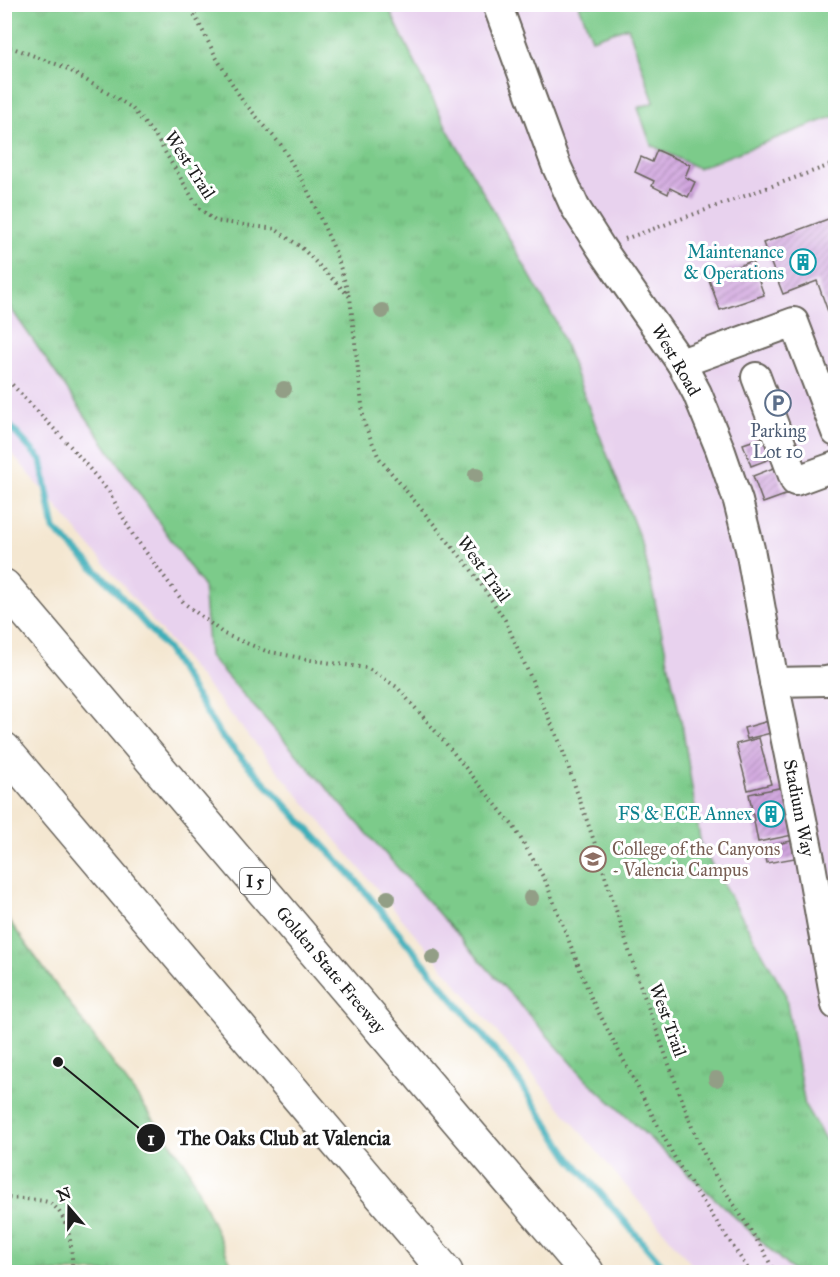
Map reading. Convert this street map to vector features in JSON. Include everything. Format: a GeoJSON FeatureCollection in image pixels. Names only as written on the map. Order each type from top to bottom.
{"type":"FeatureCollection","features":[{"type":"Feature","properties":{"kind":"highway","name":"Golden State Freeway"},"geometry":{"type":"LineString","coordinates":[[4,586],[587,1272]]}},
{"type":"Feature","properties":{"kind":"highway"},"geometry":{"type":"LineString","coordinates":[[4,749],[446,1272]]}},
{"type":"Feature","properties":{"kind":"street","name":"West Road"},"geometry":{"type":"LineString","coordinates":[[497,4],[556,165],[575,207],[681,363],[697,393],[738,501],[750,549],[774,682]]}},
{"type":"Feature","properties":{"kind":"street"},"geometry":{"type":"LineString","coordinates":[[681,363],[794,322],[836,432]]}},
{"type":"Feature","properties":{"kind":"street"},"geometry":{"type":"LineString","coordinates":[[756,376],[795,481],[836,466]]}},
{"type":"Feature","properties":{"kind":"street"},"geometry":{"type":"LineString","coordinates":[[774,682],[836,679]]}},
{"type":"Feature","properties":{"kind":"street","name":"Stadium Way"},"geometry":{"type":"LineString","coordinates":[[774,682],[810,859],[836,1005]]}},
{"type":"Feature","properties":{"kind":"path"},"geometry":{"type":"LineString","coordinates":[[189,4],[216,57],[242,100],[281,145],[307,189],[336,253],[350,297]]}},
{"type":"Feature","properties":{"kind":"path","name":"West Trail"},"geometry":{"type":"LineString","coordinates":[[4,47],[13,48],[64,67],[131,108],[156,137],[198,207],[215,221],[275,229],[302,248],[350,297],[364,423],[379,458],[470,568],[505,620],[560,743],[639,982],[692,1127],[710,1167],[765,1253],[774,1272]]}},
{"type":"Feature","properties":{"kind":"path"},"geometry":{"type":"LineString","coordinates":[[601,248],[836,163]]}},
{"type":"Feature","properties":{"kind":"path"},"geometry":{"type":"LineString","coordinates":[[4,376],[72,448],[109,492],[133,534],[184,603],[224,634],[267,651],[367,668],[397,687],[438,734],[514,827],[540,871],[591,1000],[678,1164],[750,1272]]}},
{"type":"Feature","properties":{"kind":"path"},"geometry":{"type":"LineString","coordinates":[[4,1195],[8,1198],[49,1202],[64,1217],[72,1258],[72,1272]]}},
{"type":"Feature","properties":{"kind":"shaded area","name":"College of the Canyons - Valencia Campus"},"geometry":{"type":"Polygon","coordinates":[[[4,5],[835,5],[835,1272],[698,1272],[5,445],[4,5]]]}},
{"type":"Feature","properties":{"kind":"green space","name":"College of the Canyons - Valencia Campus"},"geometry":{"type":"Polygon","coordinates":[[[4,5],[387,5],[448,130],[555,320],[643,547],[683,730],[701,846],[785,992],[805,1106],[825,1139],[835,1147],[835,1272],[794,1272],[586,1079],[209,656],[203,586],[5,300],[4,5]]]}},
{"type":"Feature","properties":{"kind":"green space"},"geometry":{"type":"Polygon","coordinates":[[[579,5],[835,5],[835,116],[698,168],[651,145],[638,108],[654,102],[628,27],[592,39],[579,5]]]}},
{"type":"Feature","properties":{"kind":"green space"},"geometry":{"type":"Polygon","coordinates":[[[5,915],[186,1164],[233,1268],[241,1272],[5,1272],[5,915]]]}},
{"type":"Feature","properties":{"kind":"building"},"geometry":{"type":"Polygon","coordinates":[[[657,150],[690,165],[685,177],[695,182],[688,197],[670,188],[668,194],[652,186],[654,181],[635,172],[641,157],[652,162],[657,150]]]}},
{"type":"Feature","properties":{"kind":"building","name":"Maintenance & Operations"},"geometry":{"type":"Polygon","coordinates":[[[836,216],[836,319],[831,320],[817,281],[783,294],[763,243],[836,216]]]}},
{"type":"Feature","properties":{"kind":"building"},"geometry":{"type":"Polygon","coordinates":[[[752,261],[764,295],[720,310],[708,277],[752,261]]]}},
{"type":"Feature","properties":{"kind":"building"},"geometry":{"type":"Polygon","coordinates":[[[767,436],[775,457],[751,466],[743,444],[767,436]]]}},
{"type":"Feature","properties":{"kind":"building"},"geometry":{"type":"Polygon","coordinates":[[[776,467],[782,488],[785,487],[788,494],[763,503],[753,476],[776,467]]]}},
{"type":"Feature","properties":{"kind":"building"},"geometry":{"type":"Polygon","coordinates":[[[772,720],[775,732],[747,739],[744,728],[772,720]]]}},
{"type":"Feature","properties":{"kind":"building","name":"FS & ECE Annex"},"geometry":{"type":"Polygon","coordinates":[[[759,738],[771,784],[748,790],[736,744],[759,738]]]}},
{"type":"Feature","properties":{"kind":"building","name":"FS & ECE Annex"},"geometry":{"type":"Polygon","coordinates":[[[784,787],[793,835],[758,842],[749,794],[784,787]]]}},
{"type":"Feature","properties":{"kind":"building"},"geometry":{"type":"Polygon","coordinates":[[[791,841],[795,858],[767,863],[764,847],[791,841]]]}},
{"type":"Feature","properties":{"kind":"waterway"},"geometry":{"type":"LineString","coordinates":[[4,420],[41,460],[54,529],[110,584],[167,649],[221,736],[353,877],[512,1071],[570,1158],[668,1272]]}},
{"type":"Feature","properties":{"kind":"place","name":"Maintenance & Operations"},"geometry":{"type":"Point","coordinates":[803,262]}},
{"type":"Feature","properties":{"kind":"place","name":"Parking Lot 10"},"geometry":{"type":"Point","coordinates":[778,403]}},
{"type":"Feature","properties":{"kind":"place","name":"FS & ECE Annex"},"geometry":{"type":"Point","coordinates":[771,814]}},
{"type":"Feature","properties":{"kind":"place","name":"College of the Canyons - Valencia Campus"},"geometry":{"type":"Point","coordinates":[593,859]}},
{"type":"Feature","properties":{"kind":"place","name":"The Oaks Club at Valencia"},"geometry":{"type":"Point","coordinates":[58,1062]}}]}
